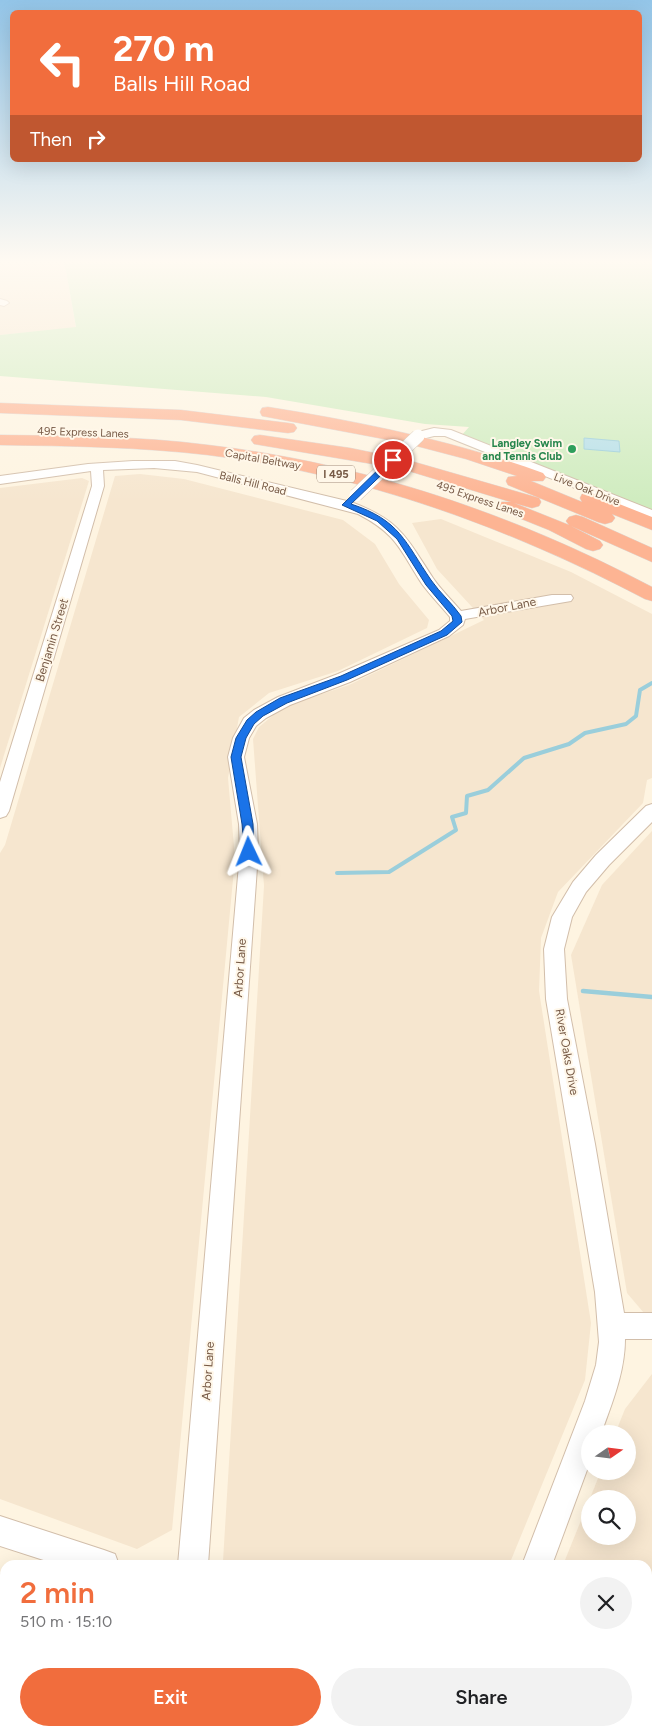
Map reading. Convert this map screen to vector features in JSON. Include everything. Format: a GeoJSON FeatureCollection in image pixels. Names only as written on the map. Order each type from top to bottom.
{"type":"FeatureCollection","features":[{"type":"Feature","properties":{"kind":"highway"},"geometry":{"type":"LineString","coordinates":[[0,395],[58,400]]}},
{"type":"Feature","properties":{"kind":"highway"},"geometry":{"type":"LineString","coordinates":[[0,399],[197,405],[268,412],[322,420],[420,441],[528,474],[652,524]]}},
{"type":"Feature","properties":{"kind":"highway"},"geometry":{"type":"LineString","coordinates":[[120,402],[216,411],[297,425],[434,456],[501,476],[652,538]]}},
{"type":"Feature","properties":{"kind":"highway"},"geometry":{"type":"LineString","coordinates":[[0,408],[189,416],[267,424],[351,437]]}},
{"type":"Feature","properties":{"kind":"highway","name":"495 Express Lanes"},"geometry":{"type":"LineString","coordinates":[[0,422],[147,428],[220,434],[318,448],[403,464],[475,484],[552,517],[652,556]]}},
{"type":"Feature","properties":{"kind":"highway","name":"495 Express Lanes"},"geometry":{"type":"LineString","coordinates":[[0,429],[163,435],[214,439],[313,453],[414,478],[552,517],[652,575]]}},
{"type":"Feature","properties":{"kind":"highway","name":"Capital Beltway"},"geometry":{"type":"LineString","coordinates":[[0,440],[115,442],[183,447],[249,456],[330,472],[422,497],[487,519],[580,558],[652,595]]}},
{"type":"Feature","properties":{"kind":"highway"},"geometry":{"type":"LineString","coordinates":[[552,517],[652,561]]}},
{"type":"Feature","properties":{"kind":"highway"},"geometry":{"type":"LineString","coordinates":[[552,517],[652,568]]}},
{"type":"Feature","properties":{"kind":"street","name":"Live Oak Drive"},"geometry":{"type":"LineString","coordinates":[[351,500],[418,436],[434,432],[447,434],[652,515]]}},
{"type":"Feature","properties":{"kind":"street","name":"Balls Hill Road"},"geometry":{"type":"LineString","coordinates":[[0,480],[97,468],[150,464],[182,466],[351,500],[362,510],[380,520],[400,537],[429,583],[457,616]]}},
{"type":"Feature","properties":{"kind":"street","name":"Benjamin Street"},"geometry":{"type":"LineString","coordinates":[[0,811],[98,486],[97,468]]}},
{"type":"Feature","properties":{"kind":"street","name":"Arbor Lane"},"geometry":{"type":"LineString","coordinates":[[193,1560],[249,852],[244,796],[237,768],[237,747],[247,726],[267,710],[444,633],[458,622],[457,616],[532,602],[566,598]]}},
{"type":"Feature","properties":{"kind":"street","name":"River Oaks Drive"},"geometry":{"type":"LineString","coordinates":[[612,1326],[587,1166],[559,1011],[554,967],[555,947],[562,916],[576,892],[652,811]]}},
{"type":"Feature","properties":{"kind":"street"},"geometry":{"type":"LineString","coordinates":[[539,1560],[608,1375],[612,1326],[652,1326]]}},
{"type":"Feature","properties":{"kind":"street"},"geometry":{"type":"LineString","coordinates":[[0,1531],[89,1560]]}},
{"type":"Feature","properties":{"kind":"shaded area"},"geometry":{"type":"Polygon","coordinates":[[[140,474],[184,479],[343,520],[375,544],[399,584],[429,620],[427,628],[338,671],[269,693],[239,717],[228,778],[235,858],[172,1530],[137,1549],[0,1499],[0,853],[5,845],[115,476],[140,474]]]}},
{"type":"Feature","properties":{"kind":"shaded area"},"geometry":{"type":"Polygon","coordinates":[[[82,478],[89,481],[0,768],[0,488],[82,478]]]}},
{"type":"Feature","properties":{"kind":"shaded area"},"geometry":{"type":"Polygon","coordinates":[[[441,519],[571,572],[652,614],[652,778],[647,780],[643,803],[558,892],[541,938],[539,991],[591,1323],[585,1380],[511,1560],[223,1560],[264,886],[253,739],[259,727],[283,707],[349,685],[484,620],[437,569],[412,523],[441,519]]]}},
{"type":"Feature","properties":{"kind":"shaded area"},"geometry":{"type":"Polygon","coordinates":[[[652,831],[652,1312],[644,1313],[627,1293],[571,955],[602,885],[652,831]]]}},
{"type":"Feature","properties":{"kind":"shaded area"},"geometry":{"type":"Polygon","coordinates":[[[652,1374],[652,1560],[565,1560],[581,1520],[581,1545],[636,1545],[636,1490],[593,1490],[597,1480],[636,1480],[636,1425],[619,1425],[625,1409],[652,1374]]]}},
{"type":"Feature","properties":{"kind":"green space"},"geometry":{"type":"Polygon","coordinates":[[[0,341],[652,341],[652,515],[461,436],[469,427],[425,424],[266,397],[0,376],[0,341]]]}},
{"type":"Feature","properties":{"kind":"water"},"geometry":{"type":"Polygon","coordinates":[[[584,438],[619,441],[620,452],[584,449],[584,438]]]}},
{"type":"Feature","properties":{"kind":"waterway"},"geometry":{"type":"LineString","coordinates":[[337,873],[389,872],[456,830],[452,817],[466,813],[467,796],[488,790],[524,758],[569,744],[585,733],[626,724],[636,716],[640,690],[652,683]]}},
{"type":"Feature","properties":{"kind":"waterway"},"geometry":{"type":"LineString","coordinates":[[583,991],[652,997]]}},
{"type":"Feature","properties":{"kind":"place","name":"Langley Swim and Tennis Club"},"geometry":{"type":"Point","coordinates":[572,449]}},
{"type":"Feature","properties":{"kind":"route"},"geometry":{"type":"LineString","coordinates":[[249,852],[248,824],[236,757],[237,747],[250,722],[260,714],[284,701],[344,678],[444,633],[458,622],[457,616],[423,575],[400,537],[370,514],[346,505],[393,460]]}}]}
